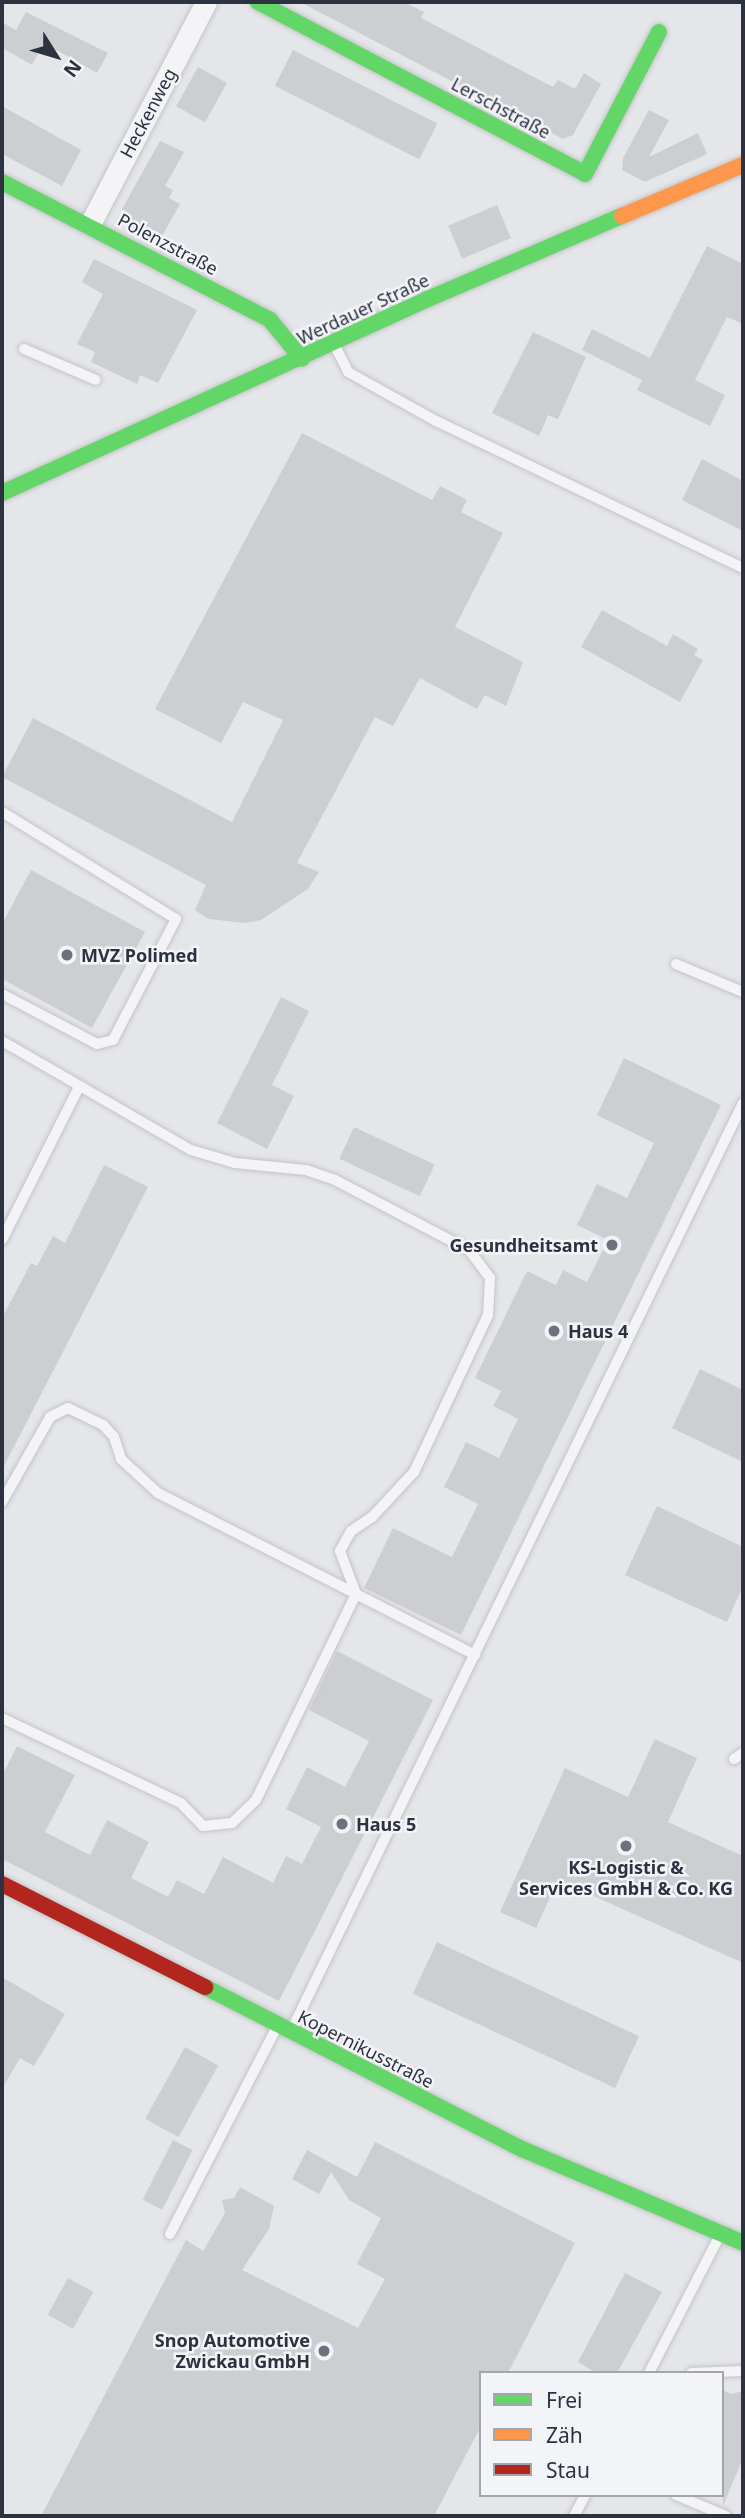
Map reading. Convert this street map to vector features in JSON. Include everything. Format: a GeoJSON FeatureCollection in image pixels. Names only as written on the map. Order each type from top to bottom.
{"type":"FeatureCollection","features":[{"type":"Feature","properties":{"kind":"street","name":"Heckenweg"},"geometry":{"type":"LineString","coordinates":[[90,224],[206,2]]}},
{"type":"Feature","properties":{"kind":"street","name":"Lerschstraße"},"geometry":{"type":"LineString","coordinates":[[258,2],[585,174],[659,32]]}},
{"type":"Feature","properties":{"kind":"street","name":"Werdauer Straße"},"geometry":{"type":"LineString","coordinates":[[2,493],[743,165]]}},
{"type":"Feature","properties":{"kind":"street","name":"Polenzstraße"},"geometry":{"type":"LineString","coordinates":[[2,181],[90,224],[270,320],[302,359]]}},
{"type":"Feature","properties":{"kind":"street","name":"Kopernikusstraße"},"geometry":{"type":"LineString","coordinates":[[2,1884],[522,2149],[743,2244]]}},
{"type":"Feature","properties":{"kind":"lane"},"geometry":{"type":"LineString","coordinates":[[334,344],[348,372],[405,404],[743,568]]}},
{"type":"Feature","properties":{"kind":"lane"},"geometry":{"type":"LineString","coordinates":[[24,348],[96,380]]}},
{"type":"Feature","properties":{"kind":"lane"},"geometry":{"type":"LineString","coordinates":[[2,812],[176,919],[113,1040],[97,1044],[2,994]]}},
{"type":"Feature","properties":{"kind":"lane"},"geometry":{"type":"LineString","coordinates":[[676,964],[743,992]]}},
{"type":"Feature","properties":{"kind":"lane"},"geometry":{"type":"LineString","coordinates":[[2,1041],[191,1150],[235,1163],[306,1170],[334,1180],[468,1250],[490,1278],[488,1315],[414,1472],[372,1517],[351,1531],[340,1551],[356,1594],[256,1800],[232,1822],[203,1826],[181,1803],[2,1718]]}},
{"type":"Feature","properties":{"kind":"lane"},"geometry":{"type":"LineString","coordinates":[[2,1240],[79,1087]]}},
{"type":"Feature","properties":{"kind":"lane"},"geometry":{"type":"LineString","coordinates":[[170,2234],[283,2029],[475,1654],[743,1103]]}},
{"type":"Feature","properties":{"kind":"lane"},"geometry":{"type":"LineString","coordinates":[[2,1502],[50,1417],[68,1408],[103,1426],[114,1437],[121,1459],[158,1493],[475,1654]]}},
{"type":"Feature","properties":{"kind":"lane"},"geometry":{"type":"LineString","coordinates":[[650,2371],[721,2235]]}},
{"type":"Feature","properties":{"kind":"lane"},"geometry":{"type":"LineString","coordinates":[[724,2372],[743,2371]]}},
{"type":"Feature","properties":{"kind":"lane"},"geometry":{"type":"LineString","coordinates":[[574,2516],[584,2497]]}},
{"type":"Feature","properties":{"kind":"lane"},"geometry":{"type":"LineString","coordinates":[[681,2497],[726,2516]]}},
{"type":"Feature","properties":{"kind":"building"},"geometry":{"type":"Polygon","coordinates":[[[300,2],[404,2],[424,12],[421,18],[553,87],[558,80],[575,89],[584,73],[601,84],[573,135],[563,139],[300,2]]]}},
{"type":"Feature","properties":{"kind":"building"},"geometry":{"type":"Polygon","coordinates":[[[26,12],[108,53],[97,73],[44,43],[32,65],[2,48],[2,22],[16,30],[26,12]]]}},
{"type":"Feature","properties":{"kind":"building"},"geometry":{"type":"Polygon","coordinates":[[[293,50],[437,124],[419,159],[275,86],[293,50]]]}},
{"type":"Feature","properties":{"kind":"building"},"geometry":{"type":"Polygon","coordinates":[[[198,67],[227,83],[205,122],[176,106],[198,67]]]}},
{"type":"Feature","properties":{"kind":"building"},"geometry":{"type":"Polygon","coordinates":[[[2,106],[81,150],[62,186],[2,154],[2,106]]]}},
{"type":"Feature","properties":{"kind":"building"},"geometry":{"type":"Polygon","coordinates":[[[649,110],[669,120],[649,157],[698,133],[707,154],[645,182],[622,170],[623,158],[649,110]]]}},
{"type":"Feature","properties":{"kind":"building"},"geometry":{"type":"Polygon","coordinates":[[[160,141],[184,152],[165,186],[173,190],[169,198],[180,204],[161,238],[124,219],[122,209],[160,141]]]}},
{"type":"Feature","properties":{"kind":"building"},"geometry":{"type":"Polygon","coordinates":[[[497,205],[511,238],[462,259],[448,226],[497,205]]]}},
{"type":"Feature","properties":{"kind":"building"},"geometry":{"type":"Polygon","coordinates":[[[707,246],[743,264],[743,324],[727,317],[695,380],[725,395],[710,426],[637,390],[642,380],[582,350],[592,329],[650,358],[707,246]]]}},
{"type":"Feature","properties":{"kind":"building"},"geometry":{"type":"Polygon","coordinates":[[[94,259],[197,310],[158,383],[140,375],[137,384],[91,362],[95,352],[77,344],[103,294],[82,282],[94,259]]]}},
{"type":"Feature","properties":{"kind":"building"},"geometry":{"type":"Polygon","coordinates":[[[533,332],[586,357],[558,419],[548,415],[539,436],[492,413],[533,332]]]}},
{"type":"Feature","properties":{"kind":"building"},"geometry":{"type":"Polygon","coordinates":[[[302,433],[432,500],[440,486],[467,500],[461,512],[503,533],[455,627],[523,662],[506,706],[485,695],[477,709],[420,678],[393,726],[375,717],[297,863],[319,872],[308,889],[261,920],[245,923],[208,919],[195,910],[206,885],[2,777],[33,718],[232,822],[283,720],[243,702],[221,743],[155,709],[302,433]]]}},
{"type":"Feature","properties":{"kind":"building"},"geometry":{"type":"Polygon","coordinates":[[[702,459],[743,481],[743,531],[682,500],[702,459]]]}},
{"type":"Feature","properties":{"kind":"building"},"geometry":{"type":"Polygon","coordinates":[[[602,610],[667,646],[673,634],[698,649],[694,655],[703,660],[680,702],[581,647],[602,610]]]}},
{"type":"Feature","properties":{"kind":"building","name":"MVZ Polimed"},"geometry":{"type":"Polygon","coordinates":[[[31,870],[145,932],[92,1028],[2,979],[2,924],[31,870]]]}},
{"type":"Feature","properties":{"kind":"building"},"geometry":{"type":"Polygon","coordinates":[[[281,997],[309,1011],[272,1085],[294,1096],[267,1149],[217,1123],[281,997]]]}},
{"type":"Feature","properties":{"kind":"building","name":"Haus 4"},"geometry":{"type":"Polygon","coordinates":[[[624,1058],[721,1105],[461,1635],[364,1588],[393,1528],[452,1557],[478,1504],[444,1487],[466,1442],[499,1458],[518,1419],[493,1406],[501,1391],[475,1378],[527,1271],[556,1285],[563,1270],[587,1282],[608,1240],[577,1225],[597,1184],[627,1198],[654,1143],[597,1115],[624,1058]]]}},
{"type":"Feature","properties":{"kind":"building"},"geometry":{"type":"Polygon","coordinates":[[[354,1127],[435,1165],[420,1196],[339,1159],[354,1127]]]}},
{"type":"Feature","properties":{"kind":"building"},"geometry":{"type":"Polygon","coordinates":[[[104,1165],[148,1187],[2,1470],[2,1318],[31,1263],[37,1266],[53,1236],[65,1243],[104,1165]]]}},
{"type":"Feature","properties":{"kind":"building"},"geometry":{"type":"Polygon","coordinates":[[[700,1369],[743,1390],[743,1462],[672,1428],[700,1369]]]}},
{"type":"Feature","properties":{"kind":"building"},"geometry":{"type":"Polygon","coordinates":[[[657,1506],[743,1547],[743,1586],[727,1622],[625,1575],[657,1506]]]}},
{"type":"Feature","properties":{"kind":"building","name":"Haus 5"},"geometry":{"type":"Polygon","coordinates":[[[337,1651],[433,1700],[279,2001],[2,1859],[2,1776],[17,1746],[75,1775],[45,1832],[90,1855],[107,1820],[149,1842],[131,1878],[168,1897],[177,1880],[204,1894],[223,1857],[273,1883],[286,1856],[302,1864],[321,1827],[286,1809],[307,1767],[345,1787],[369,1741],[309,1710],[337,1651]]]}},
{"type":"Feature","properties":{"kind":"building","name":"KS-Logistic & Services GmbH & Co. KG"},"geometry":{"type":"Polygon","coordinates":[[[655,1739],[697,1758],[668,1822],[743,1856],[743,1963],[558,1880],[536,1928],[500,1912],[565,1768],[628,1797],[655,1739]]]}},
{"type":"Feature","properties":{"kind":"building"},"geometry":{"type":"Polygon","coordinates":[[[437,1942],[639,2036],[615,2088],[413,1994],[437,1942]]]}},
{"type":"Feature","properties":{"kind":"building"},"geometry":{"type":"Polygon","coordinates":[[[2,1977],[65,2014],[34,2066],[20,2058],[2,2089],[2,1977]]]}},
{"type":"Feature","properties":{"kind":"building"},"geometry":{"type":"Polygon","coordinates":[[[185,2047],[218,2065],[178,2137],[145,2119],[185,2047]]]}},
{"type":"Feature","properties":{"kind":"building"},"geometry":{"type":"Polygon","coordinates":[[[173,2140],[193,2150],[162,2210],[143,2200],[173,2140]]]}},
{"type":"Feature","properties":{"kind":"building","name":"Snop Automotive Zwickau GmbH"},"geometry":{"type":"Polygon","coordinates":[[[375,2142],[575,2243],[509,2371],[479,2371],[479,2430],[434,2516],[41,2516],[186,2240],[203,2251],[225,2213],[222,2200],[234,2198],[240,2187],[274,2206],[269,2229],[242,2270],[358,2328],[385,2279],[357,2264],[381,2218],[349,2200],[331,2172],[319,2194],[292,2179],[307,2150],[357,2177],[375,2142]]]}},
{"type":"Feature","properties":{"kind":"building"},"geometry":{"type":"Polygon","coordinates":[[[625,2273],[662,2292],[618,2371],[593,2371],[578,2362],[625,2273]]]}},
{"type":"Feature","properties":{"kind":"building"},"geometry":{"type":"Polygon","coordinates":[[[68,2278],[93,2292],[73,2329],[48,2315],[68,2278]]]}},
{"type":"Feature","properties":{"kind":"building"},"geometry":{"type":"Polygon","coordinates":[[[724,2391],[732,2394],[743,2391],[743,2458],[723,2506],[724,2391]]]}},
{"type":"Feature","properties":{"kind":"traffic: fast"},"geometry":{"type":"LineString","coordinates":[[258,2],[585,174],[659,32]]}},
{"type":"Feature","properties":{"kind":"traffic: fast"},"geometry":{"type":"LineString","coordinates":[[2,182],[270,320],[302,359]]}},
{"type":"Feature","properties":{"kind":"traffic: fast"},"geometry":{"type":"LineString","coordinates":[[2,493],[428,299],[622,216]]}},
{"type":"Feature","properties":{"kind":"traffic: fast"},"geometry":{"type":"LineString","coordinates":[[205,1987],[522,2149],[743,2243]]}},
{"type":"Feature","properties":{"kind":"traffic: slow"},"geometry":{"type":"LineString","coordinates":[[622,216],[743,165]]}},
{"type":"Feature","properties":{"kind":"traffic: jam"},"geometry":{"type":"LineString","coordinates":[[2,1884],[205,1987]]}},
{"type":"Feature","properties":{"kind":"place","name":"MVZ Polimed"},"geometry":{"type":"Point","coordinates":[67,955]}},
{"type":"Feature","properties":{"kind":"place","name":"Gesundheitsamt"},"geometry":{"type":"Point","coordinates":[612,1245]}},
{"type":"Feature","properties":{"kind":"place","name":"Haus 4"},"geometry":{"type":"Point","coordinates":[554,1331]}},
{"type":"Feature","properties":{"kind":"place","name":"Haus 5"},"geometry":{"type":"Point","coordinates":[342,1824]}},
{"type":"Feature","properties":{"kind":"place","name":"KS-Logistic & Services GmbH & Co. KG"},"geometry":{"type":"Point","coordinates":[626,1846]}},
{"type":"Feature","properties":{"kind":"place","name":"Snop Automotive Zwickau GmbH"},"geometry":{"type":"Point","coordinates":[324,2351]}}]}
